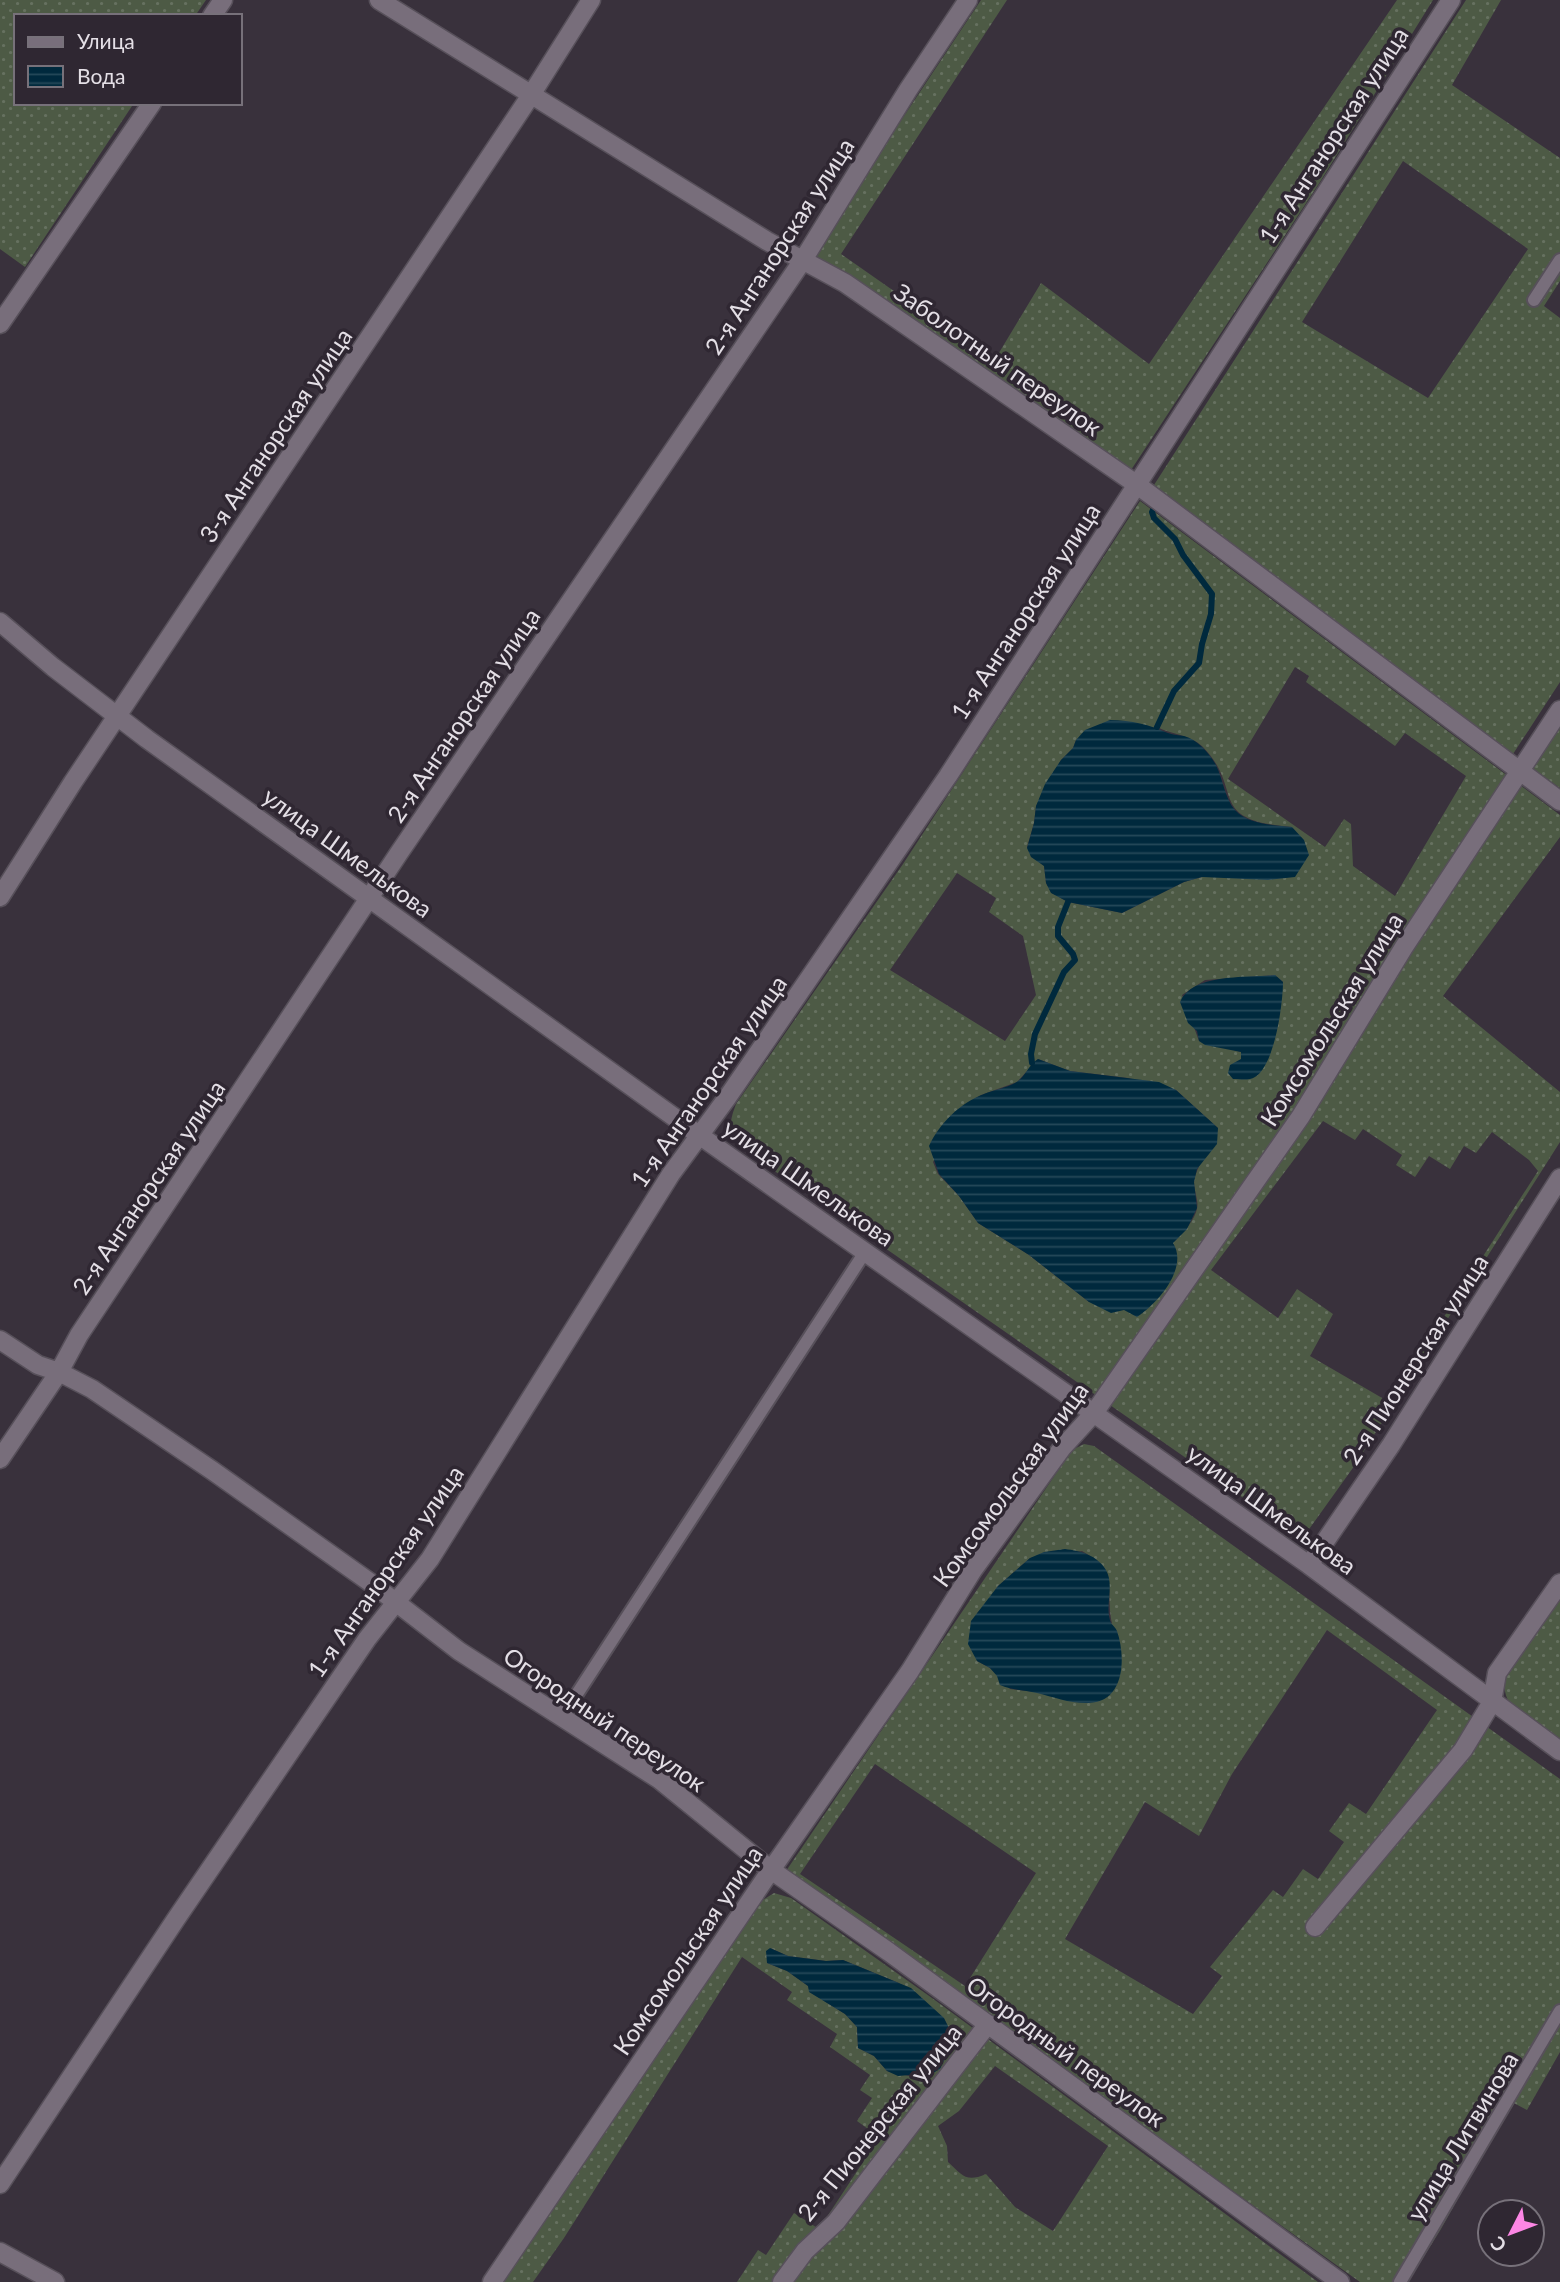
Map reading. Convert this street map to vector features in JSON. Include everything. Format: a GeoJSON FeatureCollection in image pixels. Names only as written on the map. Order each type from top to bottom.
{"type":"FeatureCollection","features":[{"type":"Feature","properties":{"kind":"street","name":"Заболотный переулок"},"geometry":{"type":"LineString","coordinates":[[379,0],[767,241],[845,283],[1136,484],[1560,801]]}},
{"type":"Feature","properties":{"kind":"street","name":"3-я Анганорская улица"},"geometry":{"type":"LineString","coordinates":[[0,897],[531,95],[591,0]]}},
{"type":"Feature","properties":{"kind":"street","name":"2-я Анганорская улица"},"geometry":{"type":"LineString","coordinates":[[0,1459],[59,1372],[79,1335],[370,897],[803,260],[908,90],[968,0]]}},
{"type":"Feature","properties":{"kind":"street","name":"1-я Анганорская улица"},"geometry":{"type":"LineString","coordinates":[[0,2184],[367,1639],[429,1559],[664,1185],[727,1098],[948,776],[1451,0]]}},
{"type":"Feature","properties":{"kind":"street"},"geometry":{"type":"LineString","coordinates":[[0,324],[151,105]]}},
{"type":"Feature","properties":{"kind":"street","name":"улица Шмелькова"},"geometry":{"type":"LineString","coordinates":[[0,622],[117,717],[699,1135],[1309,1565],[1560,1751]]}},
{"type":"Feature","properties":{"kind":"street","name":"Комсомольская улица"},"geometry":{"type":"LineString","coordinates":[[492,2282],[771,1870],[910,1671],[973,1570],[1062,1448],[1094,1413],[1300,1116],[1404,947],[1560,710]]}},
{"type":"Feature","properties":{"kind":"street","name":"2-я Пионерская улица"},"geometry":{"type":"LineString","coordinates":[[1309,1565],[1391,1445],[1560,1178]]}},
{"type":"Feature","properties":{"kind":"street","name":"Огородный переулок"},"geometry":{"type":"LineString","coordinates":[[0,1340],[38,1365],[59,1372],[92,1389],[213,1471],[459,1651],[660,1780],[771,1870],[988,2024],[1340,2282]]}},
{"type":"Feature","properties":{"kind":"street"},"geometry":{"type":"LineString","coordinates":[[1314,1927],[1463,1750],[1492,1702],[1497,1674],[1560,1583]]}},
{"type":"Feature","properties":{"kind":"street","name":"2-я Пионерская улица"},"geometry":{"type":"LineString","coordinates":[[782,2282],[805,2251],[836,2222],[988,2024]]}},
{"type":"Feature","properties":{"kind":"street"},"geometry":{"type":"LineString","coordinates":[[0,2252],[55,2282]]}},
{"type":"Feature","properties":{"kind":"lane"},"geometry":{"type":"LineString","coordinates":[[1534,300],[1560,260]]}},
{"type":"Feature","properties":{"kind":"lane"},"geometry":{"type":"LineString","coordinates":[[562,1717],[865,1252]]}},
{"type":"Feature","properties":{"kind":"lane","name":"улица Литвинова"},"geometry":{"type":"LineString","coordinates":[[1400,2282],[1560,2011]]}},
{"type":"Feature","properties":{"kind":"green space"},"geometry":{"type":"Polygon","coordinates":[[[0,0],[206,0],[196,14],[14,14],[14,105],[133,105],[25,267],[0,249],[0,0]]]}},
{"type":"Feature","properties":{"kind":"green space"},"geometry":{"type":"Polygon","coordinates":[[[981,0],[1007,0],[841,254],[994,361],[1041,283],[1149,364],[1397,0],[1433,0],[1320,182],[1131,470],[811,256],[981,0]]]}},
{"type":"Feature","properties":{"kind":"green space"},"geometry":{"type":"Polygon","coordinates":[[[1466,0],[1501,0],[1452,85],[1560,158],[1560,281],[1544,306],[1560,318],[1560,682],[1513,754],[1154,485],[1466,0]],[[1403,161],[1302,322],[1428,398],[1528,249],[1403,161]]]}},
{"type":"Feature","properties":{"kind":"green space"},"geometry":{"type":"Polygon","coordinates":[[[1140,501],[1560,815],[1560,837],[1443,996],[1560,1092],[1560,1142],[1355,1465],[1302,1539],[746,1151],[733,1134],[731,1124],[736,1104],[903,864],[1140,501]],[[1295,667],[1228,779],[1325,847],[1344,819],[1351,824],[1353,866],[1395,896],[1466,776],[1405,733],[1395,746],[1306,682],[1309,676],[1295,667]],[[1157,727],[1076,740],[1073,748],[1061,760],[1036,806],[1027,847],[1044,866],[1046,883],[1052,893],[1068,902],[1122,913],[1184,882],[1221,876],[1292,827],[1247,818],[1236,810],[1215,762],[1202,746],[1186,737],[1157,727]],[[957,873],[890,970],[1005,1041],[1036,995],[1023,936],[989,912],[996,898],[957,873]],[[1275,975],[1205,980],[1182,995],[1199,1041],[1241,1052],[1233,1078],[1283,982],[1275,975]],[[1038,1059],[1017,1082],[981,1095],[964,1105],[933,1162],[938,1174],[959,1196],[978,1223],[1029,1255],[1089,1302],[1167,1248],[1191,1222],[1197,1209],[1195,1177],[1218,1128],[1176,1090],[1128,1078],[1070,1071],[1038,1059]],[[1323,1121],[1211,1270],[1278,1318],[1297,1289],[1333,1314],[1310,1356],[1389,1402],[1538,1171],[1529,1160],[1492,1132],[1476,1153],[1464,1146],[1450,1169],[1429,1156],[1415,1177],[1396,1165],[1402,1155],[1363,1129],[1355,1140],[1323,1121]]]}},
{"type":"Feature","properties":{"kind":"green space"},"geometry":{"type":"Polygon","coordinates":[[[1560,724],[1560,788],[1532,768],[1560,724]]]}},
{"type":"Feature","properties":{"kind":"green space"},"geometry":{"type":"Polygon","coordinates":[[[1084,1444],[1094,1446],[1560,1779],[1560,2052],[1527,2110],[1512,2102],[1408,2282],[1360,2282],[786,1871],[1072,1450],[1084,1444]],[[1082,1551],[1030,1558],[998,1586],[977,1613],[977,1661],[990,1668],[1010,1689],[1036,1692],[1112,1623],[1109,1581],[1102,1566],[1082,1551]],[[1327,1630],[1232,1774],[1199,1836],[1145,1802],[1065,1939],[1193,2014],[1222,1976],[1210,1967],[1273,1890],[1283,1897],[1303,1869],[1318,1879],[1344,1842],[1329,1831],[1349,1803],[1366,1814],[1437,1710],[1327,1630]],[[875,1764],[800,1874],[965,1986],[1036,1873],[875,1764]]]}},
{"type":"Feature","properties":{"kind":"green space"},"geometry":{"type":"Polygon","coordinates":[[[1560,1597],[1560,1740],[1510,1704],[1505,1688],[1506,1677],[1515,1659],[1560,1597]]]}},
{"type":"Feature","properties":{"kind":"green space"},"geometry":{"type":"Polygon","coordinates":[[[774,1893],[791,1898],[932,1998],[1318,2282],[737,2282],[758,2250],[766,2255],[794,2213],[819,2229],[867,2156],[855,2148],[868,2129],[857,2121],[872,2098],[860,2090],[870,2075],[830,2047],[837,2034],[787,2000],[792,1992],[742,1957],[564,2238],[533,2282],[503,2282],[761,1901],[774,1893]],[[770,1948],[767,1963],[787,1971],[808,1986],[810,1992],[845,2014],[857,2027],[858,2048],[874,2056],[887,2071],[909,2076],[933,2073],[948,2048],[950,2030],[899,1983],[843,1960],[826,1961],[788,1956],[770,1948]],[[995,2066],[959,2111],[938,2126],[947,2146],[948,2162],[969,2178],[986,2174],[1015,2207],[1053,2231],[1108,2146],[995,2066]]]}},
{"type":"Feature","properties":{"kind":"water"},"geometry":{"type":"Polygon","coordinates":[[[1110,720],[1147,725],[1184,736],[1198,744],[1216,765],[1235,810],[1247,819],[1292,827],[1304,840],[1309,855],[1295,877],[1268,880],[1202,877],[1184,882],[1122,913],[1068,902],[1051,893],[1046,883],[1044,866],[1031,857],[1027,848],[1036,806],[1045,784],[1061,760],[1073,748],[1076,740],[1085,730],[1110,720]]]}},
{"type":"Feature","properties":{"kind":"water"},"geometry":{"type":"Polygon","coordinates":[[[1275,975],[1283,982],[1283,992],[1268,1060],[1255,1077],[1233,1079],[1228,1073],[1230,1065],[1241,1059],[1241,1052],[1205,1045],[1199,1041],[1197,1031],[1188,1023],[1180,1002],[1186,993],[1208,982],[1275,975]]]}},
{"type":"Feature","properties":{"kind":"water"},"geometry":{"type":"Polygon","coordinates":[[[1038,1059],[1070,1071],[1159,1082],[1176,1090],[1218,1128],[1217,1144],[1197,1169],[1194,1182],[1197,1208],[1187,1229],[1173,1243],[1177,1253],[1174,1274],[1161,1294],[1137,1317],[1124,1310],[1111,1313],[1089,1302],[1029,1255],[978,1223],[939,1174],[929,1146],[945,1122],[959,1108],[975,1098],[1019,1080],[1038,1059]]]}},
{"type":"Feature","properties":{"kind":"water"},"geometry":{"type":"Polygon","coordinates":[[[1065,1549],[1093,1557],[1109,1576],[1109,1616],[1117,1630],[1122,1665],[1116,1687],[1101,1701],[1089,1703],[1063,1700],[1000,1685],[990,1668],[977,1661],[968,1644],[971,1621],[998,1586],[1030,1558],[1044,1552],[1065,1549]]]}},
{"type":"Feature","properties":{"kind":"water"},"geometry":{"type":"Polygon","coordinates":[[[770,1948],[788,1956],[826,1961],[843,1960],[911,1988],[944,2018],[950,2030],[950,2043],[940,2069],[933,2073],[898,2076],[887,2071],[874,2056],[858,2048],[857,2027],[845,2014],[809,1992],[808,1986],[787,1971],[767,1963],[766,1951],[770,1948]]]}},
{"type":"Feature","properties":{"kind":"waterway"},"geometry":{"type":"LineString","coordinates":[[1155,506],[1152,512],[1154,518],[1175,539],[1183,555],[1212,594],[1211,614],[1199,663],[1174,691],[1157,727]]}},
{"type":"Feature","properties":{"kind":"waterway"},"geometry":{"type":"LineString","coordinates":[[1032,1063],[1035,1034],[1064,972],[1075,960],[1058,936],[1058,927],[1068,902]]}}]}
